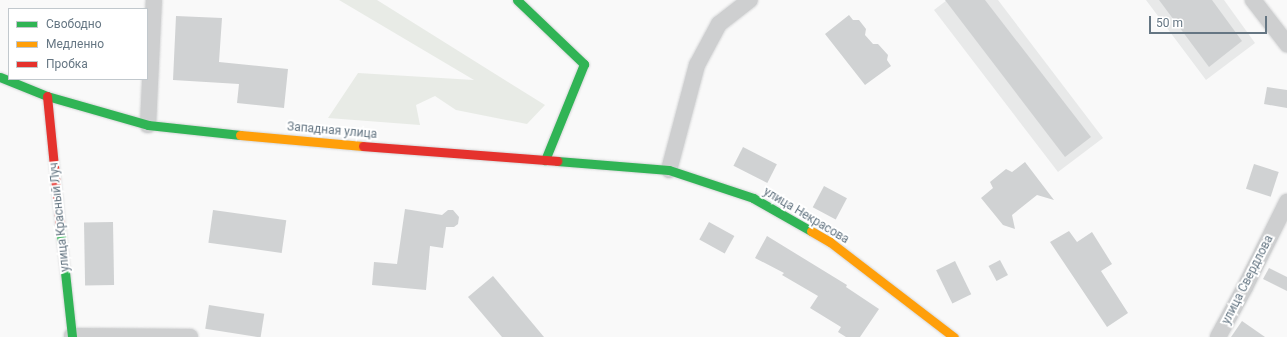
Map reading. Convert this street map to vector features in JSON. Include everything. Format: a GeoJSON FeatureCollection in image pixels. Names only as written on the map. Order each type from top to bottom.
{"type":"FeatureCollection","features":[{"type":"Feature","properties":{"kind":"street"},"geometry":{"type":"LineString","coordinates":[[148,125],[154,0]]}},
{"type":"Feature","properties":{"kind":"street"},"geometry":{"type":"LineString","coordinates":[[517,0],[584,64],[545,160]]}},
{"type":"Feature","properties":{"kind":"street"},"geometry":{"type":"LineString","coordinates":[[669,170],[697,64],[719,24],[750,0]]}},
{"type":"Feature","properties":{"kind":"street"},"geometry":{"type":"LineString","coordinates":[[1253,0],[1287,44]]}},
{"type":"Feature","properties":{"kind":"street","name":"Западная улица"},"geometry":{"type":"LineString","coordinates":[[0,77],[47,96],[148,125],[268,138],[669,170]]}},
{"type":"Feature","properties":{"kind":"street","name":"улица Красный Луч"},"geometry":{"type":"LineString","coordinates":[[47,96],[72,336]]}},
{"type":"Feature","properties":{"kind":"street","name":"улица Некрасова"},"geometry":{"type":"LineString","coordinates":[[669,170],[753,198],[830,242],[954,337]]}},
{"type":"Feature","properties":{"kind":"street","name":"улица Свердлова"},"geometry":{"type":"LineString","coordinates":[[1218,337],[1245,287],[1287,202]]}},
{"type":"Feature","properties":{"kind":"street"},"geometry":{"type":"LineString","coordinates":[[72,336],[190,337]]}},
{"type":"Feature","properties":{"kind":"shaded area"},"geometry":{"type":"Polygon","coordinates":[[[339,0],[377,0],[545,105],[527,124],[456,110],[435,96],[416,105],[420,125],[328,118],[358,73],[474,80],[339,0]]]}},
{"type":"Feature","properties":{"kind":"shaded area"},"geometry":{"type":"Polygon","coordinates":[[[947,0],[998,0],[1103,138],[1058,172],[934,10],[947,0]]]}},
{"type":"Feature","properties":{"kind":"shaded area"},"geometry":{"type":"Polygon","coordinates":[[[1146,0],[1224,0],[1255,43],[1206,80],[1146,0]]]}},
{"type":"Feature","properties":{"kind":"building"},"geometry":{"type":"Polygon","coordinates":[[[945,0],[985,0],[1091,137],[1065,157],[945,0]]]}},
{"type":"Feature","properties":{"kind":"building"},"geometry":{"type":"Polygon","coordinates":[[[1159,0],[1212,0],[1242,41],[1209,67],[1159,0]]]}},
{"type":"Feature","properties":{"kind":"building"},"geometry":{"type":"Polygon","coordinates":[[[849,15],[853,20],[859,20],[866,29],[865,35],[873,44],[878,44],[888,55],[887,60],[891,66],[865,85],[825,34],[849,15]]]}},
{"type":"Feature","properties":{"kind":"building"},"geometry":{"type":"Polygon","coordinates":[[[176,16],[222,18],[219,62],[288,69],[284,108],[237,103],[239,84],[173,80],[176,16]]]}},
{"type":"Feature","properties":{"kind":"building"},"geometry":{"type":"Polygon","coordinates":[[[1267,87],[1287,90],[1287,108],[1264,104],[1267,87]]]}},
{"type":"Feature","properties":{"kind":"building"},"geometry":{"type":"Polygon","coordinates":[[[743,147],[777,164],[767,183],[733,166],[743,147]]]}},
{"type":"Feature","properties":{"kind":"building"},"geometry":{"type":"Polygon","coordinates":[[[1025,162],[1054,200],[1037,195],[1012,215],[1015,229],[1003,225],[981,198],[993,188],[990,182],[1006,169],[1012,172],[1025,162]]]}},
{"type":"Feature","properties":{"kind":"building"},"geometry":{"type":"Polygon","coordinates":[[[1254,164],[1279,172],[1271,197],[1246,189],[1254,164]]]}},
{"type":"Feature","properties":{"kind":"building"},"geometry":{"type":"Polygon","coordinates":[[[824,186],[847,198],[836,219],[813,207],[824,186]]]}},
{"type":"Feature","properties":{"kind":"building"},"geometry":{"type":"Polygon","coordinates":[[[405,209],[442,215],[448,210],[453,210],[459,217],[458,224],[454,227],[446,227],[443,248],[430,246],[426,290],[372,285],[374,262],[397,264],[405,209]]]}},
{"type":"Feature","properties":{"kind":"building"},"geometry":{"type":"Polygon","coordinates":[[[213,210],[286,220],[282,253],[208,243],[213,210]]]}},
{"type":"Feature","properties":{"kind":"building"},"geometry":{"type":"Polygon","coordinates":[[[113,222],[114,285],[85,285],[84,223],[113,222]]]}},
{"type":"Feature","properties":{"kind":"building"},"geometry":{"type":"Polygon","coordinates":[[[709,222],[734,236],[725,254],[699,239],[709,222]]]}},
{"type":"Feature","properties":{"kind":"building"},"geometry":{"type":"Polygon","coordinates":[[[1069,231],[1077,242],[1092,232],[1112,264],[1101,271],[1128,313],[1107,327],[1050,242],[1069,231]]]}},
{"type":"Feature","properties":{"kind":"building"},"geometry":{"type":"Polygon","coordinates":[[[767,236],[847,285],[846,287],[879,309],[860,337],[846,337],[838,332],[841,327],[810,308],[818,296],[782,275],[784,273],[755,258],[767,236]]]}},
{"type":"Feature","properties":{"kind":"building"},"geometry":{"type":"Polygon","coordinates":[[[1000,260],[1008,275],[997,281],[989,266],[1000,260]]]}},
{"type":"Feature","properties":{"kind":"building"},"geometry":{"type":"Polygon","coordinates":[[[955,261],[971,294],[952,303],[936,270],[955,261]]]}},
{"type":"Feature","properties":{"kind":"building"},"geometry":{"type":"Polygon","coordinates":[[[1269,268],[1287,277],[1287,291],[1263,279],[1269,268]]]}},
{"type":"Feature","properties":{"kind":"building"},"geometry":{"type":"Polygon","coordinates":[[[493,276],[544,337],[502,337],[468,297],[493,276]]]}},
{"type":"Feature","properties":{"kind":"building"},"geometry":{"type":"Polygon","coordinates":[[[209,305],[264,314],[261,337],[205,329],[209,305]]]}},
{"type":"Feature","properties":{"kind":"building"},"geometry":{"type":"Polygon","coordinates":[[[1242,321],[1265,337],[1231,337],[1242,321]]]}},
{"type":"Feature","properties":{"kind":"traffic: fast"},"geometry":{"type":"LineString","coordinates":[[517,0],[584,64],[545,160]]}},
{"type":"Feature","properties":{"kind":"traffic: fast"},"geometry":{"type":"LineString","coordinates":[[0,77],[47,96],[148,125],[240,135]]}},
{"type":"Feature","properties":{"kind":"traffic: fast"},"geometry":{"type":"LineString","coordinates":[[557,161],[669,170],[753,198],[811,231]]}},
{"type":"Feature","properties":{"kind":"traffic: fast"},"geometry":{"type":"LineString","coordinates":[[60,226],[72,337]]}},
{"type":"Feature","properties":{"kind":"traffic: slow"},"geometry":{"type":"LineString","coordinates":[[240,135],[363,146]]}},
{"type":"Feature","properties":{"kind":"traffic: slow"},"geometry":{"type":"LineString","coordinates":[[811,231],[830,242],[954,337]]}},
{"type":"Feature","properties":{"kind":"traffic: jam"},"geometry":{"type":"LineString","coordinates":[[47,96],[60,226]]}},
{"type":"Feature","properties":{"kind":"traffic: jam"},"geometry":{"type":"LineString","coordinates":[[363,146],[557,161]]}}]}
